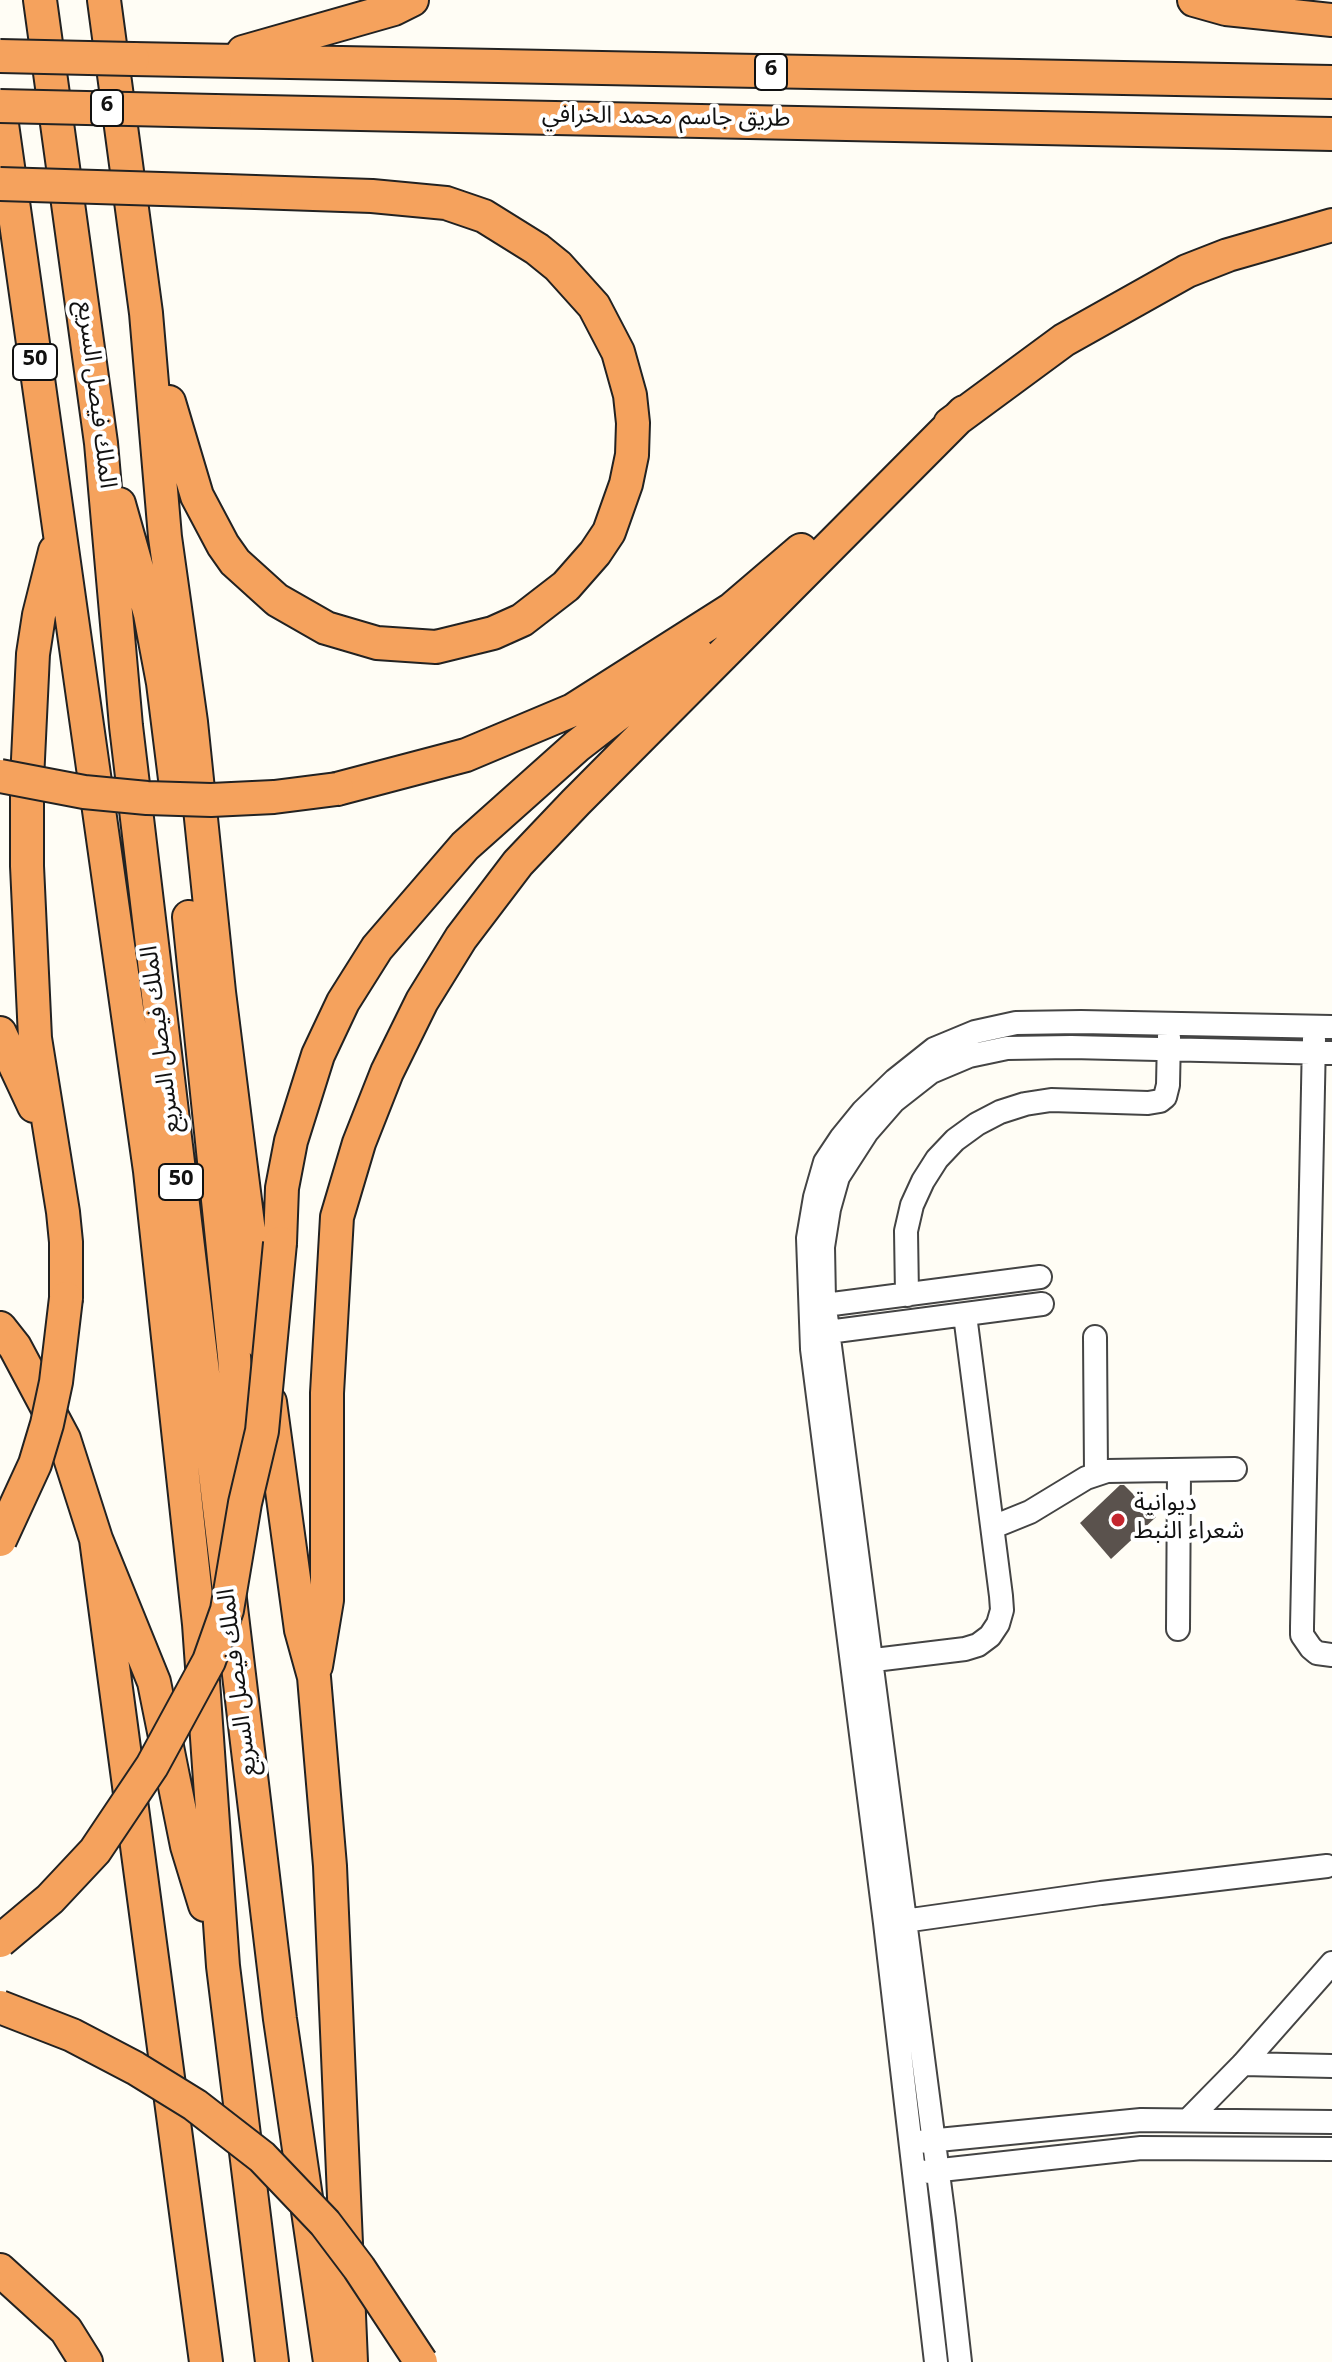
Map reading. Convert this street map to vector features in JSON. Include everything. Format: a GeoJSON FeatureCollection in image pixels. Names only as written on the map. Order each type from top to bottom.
{"type":"FeatureCollection","features":[{"type":"Feature","properties":{"kind":"highway","name":"الملك فيصل السريع"},"geometry":{"type":"LineString","coordinates":[[40,0],[101,443],[128,742],[280,2019],[330,2362]]}},
{"type":"Feature","properties":{"kind":"highway"},"geometry":{"type":"LineString","coordinates":[[104,0],[146,313],[165,537],[191,722],[219,992],[279,1476],[301,1630],[314,1677],[330,1866],[351,2362]]}},
{"type":"Feature","properties":{"kind":"highway"},"geometry":{"type":"LineString","coordinates":[[211,61],[394,9],[412,0]]}},
{"type":"Feature","properties":{"kind":"highway"},"geometry":{"type":"LineString","coordinates":[[1194,0],[1226,9],[1332,20]]}},
{"type":"Feature","properties":{"kind":"highway","name":"طريق جاسم محمد الخرافي"},"geometry":{"type":"LineString","coordinates":[[0,56],[1332,82]]}},
{"type":"Feature","properties":{"kind":"highway","name":"الملك فيصل السريع"},"geometry":{"type":"LineString","coordinates":[[0,108],[152,1186],[191,1540],[223,1966],[272,2362]]}},
{"type":"Feature","properties":{"kind":"highway","name":"طريق جاسم محمد الخرافي"},"geometry":{"type":"LineString","coordinates":[[0,108],[1332,134]]}},
{"type":"Feature","properties":{"kind":"highway"},"geometry":{"type":"LineString","coordinates":[[0,184],[372,196],[446,203],[501,225],[558,266],[594,306],[618,352],[630,395],[632,455],[626,484],[609,532],[580,570],[547,603],[522,620],[493,633],[436,647],[377,643],[326,628],[261,588],[223,545],[189,477],[146,313]]}},
{"type":"Feature","properties":{"kind":"highway"},"geometry":{"type":"LineString","coordinates":[[0,776],[84,792],[211,800],[274,797],[337,789],[466,755],[573,710],[732,609],[964,412],[1064,340],[1187,271],[1228,255],[1332,225]]}},
{"type":"Feature","properties":{"kind":"highway"},"geometry":{"type":"LineString","coordinates":[[314,1677],[327,1600],[327,1393],[337,1217],[364,1129],[387,1072],[422,1001],[461,938],[518,863],[964,412]]}},
{"type":"Feature","properties":{"kind":"highway"},"geometry":{"type":"LineString","coordinates":[[101,443],[142,578],[163,683],[234,1356],[245,1503]]}},
{"type":"Feature","properties":{"kind":"highway"},"geometry":{"type":"LineString","coordinates":[[0,1540],[35,1464],[47,1424],[56,1382],[66,1298],[66,1242],[35,1038],[28,924],[30,694],[35,641],[48,575],[60,537]]}},
{"type":"Feature","properties":{"kind":"highway"},"geometry":{"type":"LineString","coordinates":[[0,1941],[50,1899],[95,1851],[152,1766],[209,1661],[227,1610],[245,1503],[262,1431],[280,1243],[282,1188],[291,1141],[318,1055],[343,1002],[377,948],[465,846],[577,746],[720,636],[732,609]]}},
{"type":"Feature","properties":{"kind":"highway"},"geometry":{"type":"LineString","coordinates":[[0,1033],[53,1151]]}},
{"type":"Feature","properties":{"kind":"highway"},"geometry":{"type":"LineString","coordinates":[[0,1328],[15,1347],[64,1439],[96,1539],[154,1682],[187,1846],[223,1966]]}},
{"type":"Feature","properties":{"kind":"highway"},"geometry":{"type":"LineString","coordinates":[[96,1539],[206,2362]]}},
{"type":"Feature","properties":{"kind":"highway"},"geometry":{"type":"LineString","coordinates":[[0,2007],[72,2035],[135,2068],[195,2105],[262,2157],[295,2189],[351,2256],[421,2362]]}},
{"type":"Feature","properties":{"kind":"highway"},"geometry":{"type":"LineString","coordinates":[[0,2270],[66,2330],[86,2362]]}},
{"type":"Feature","properties":{"kind":"street"},"geometry":{"type":"LineString","coordinates":[[861,1662],[812,1349],[808,1238],[815,1197],[825,1162],[841,1138],[895,1080],[934,1049],[975,1032],[1016,1023],[1323,1027],[1311,1172],[1302,1627],[1305,1642],[1311,1648],[1317,1653],[1332,1655]]}},
{"type":"Feature","properties":{"kind":"street"},"geometry":{"type":"LineString","coordinates":[[907,1295],[906,1231],[912,1205],[930,1170],[955,1140],[1000,1112],[1025,1104],[1051,1100],[1160,1101],[1167,1091],[1170,1023]]}},
{"type":"Feature","properties":{"kind":"street"},"geometry":{"type":"LineString","coordinates":[[960,2362],[933,2140],[894,1922],[861,1662],[825,1305],[823,1247],[829,1209],[838,1177],[894,1101],[931,1072],[969,1056],[1007,1048],[1323,1052]]}},
{"type":"Feature","properties":{"kind":"street"},"geometry":{"type":"LineString","coordinates":[[1311,1172],[1332,1183]]}},
{"type":"Feature","properties":{"kind":"street"},"geometry":{"type":"LineString","coordinates":[[825,1305],[1040,1277]]}},
{"type":"Feature","properties":{"kind":"street"},"geometry":{"type":"LineString","coordinates":[[985,1285],[989,1312]]}},
{"type":"Feature","properties":{"kind":"street"},"geometry":{"type":"LineString","coordinates":[[828,1332],[1042,1304]]}},
{"type":"Feature","properties":{"kind":"street"},"geometry":{"type":"LineString","coordinates":[[861,1662],[965,1649],[978,1645],[990,1636],[998,1624],[1002,1610],[965,1315]]}},
{"type":"Feature","properties":{"kind":"street"},"geometry":{"type":"LineString","coordinates":[[1095,1337],[1096,1474]]}},
{"type":"Feature","properties":{"kind":"street"},"geometry":{"type":"LineString","coordinates":[[993,1527],[1030,1512],[1096,1474],[1117,1470],[1235,1469]]}},
{"type":"Feature","properties":{"kind":"street"},"geometry":{"type":"LineString","coordinates":[[1178,1629],[1179,1470]]}},
{"type":"Feature","properties":{"kind":"street"},"geometry":{"type":"LineString","coordinates":[[894,1922],[1327,1866]]}},
{"type":"Feature","properties":{"kind":"street"},"geometry":{"type":"LineString","coordinates":[[894,1922],[910,2142],[936,2362]]}},
{"type":"Feature","properties":{"kind":"street"},"geometry":{"type":"LineString","coordinates":[[1189,2119],[1243,2064],[1332,1963]]}},
{"type":"Feature","properties":{"kind":"street"},"geometry":{"type":"LineString","coordinates":[[1243,2064],[1332,2066]]}},
{"type":"Feature","properties":{"kind":"street"},"geometry":{"type":"LineString","coordinates":[[910,2142],[1141,2120],[1332,2122]]}},
{"type":"Feature","properties":{"kind":"street"},"geometry":{"type":"LineString","coordinates":[[914,2173],[1141,2148],[1332,2149]]}},
{"type":"Feature","properties":{"kind":"building","name":"ديوانية شعراء النبط"},"geometry":{"type":"Polygon","coordinates":[[[1120,1485],[1124,1485],[1156,1517],[1111,1559],[1080,1523],[1120,1485]]]}},
{"type":"Feature","properties":{"kind":"place","name":"ديوانية شعراء النبط"},"geometry":{"type":"Point","coordinates":[1118,1520]}}]}
